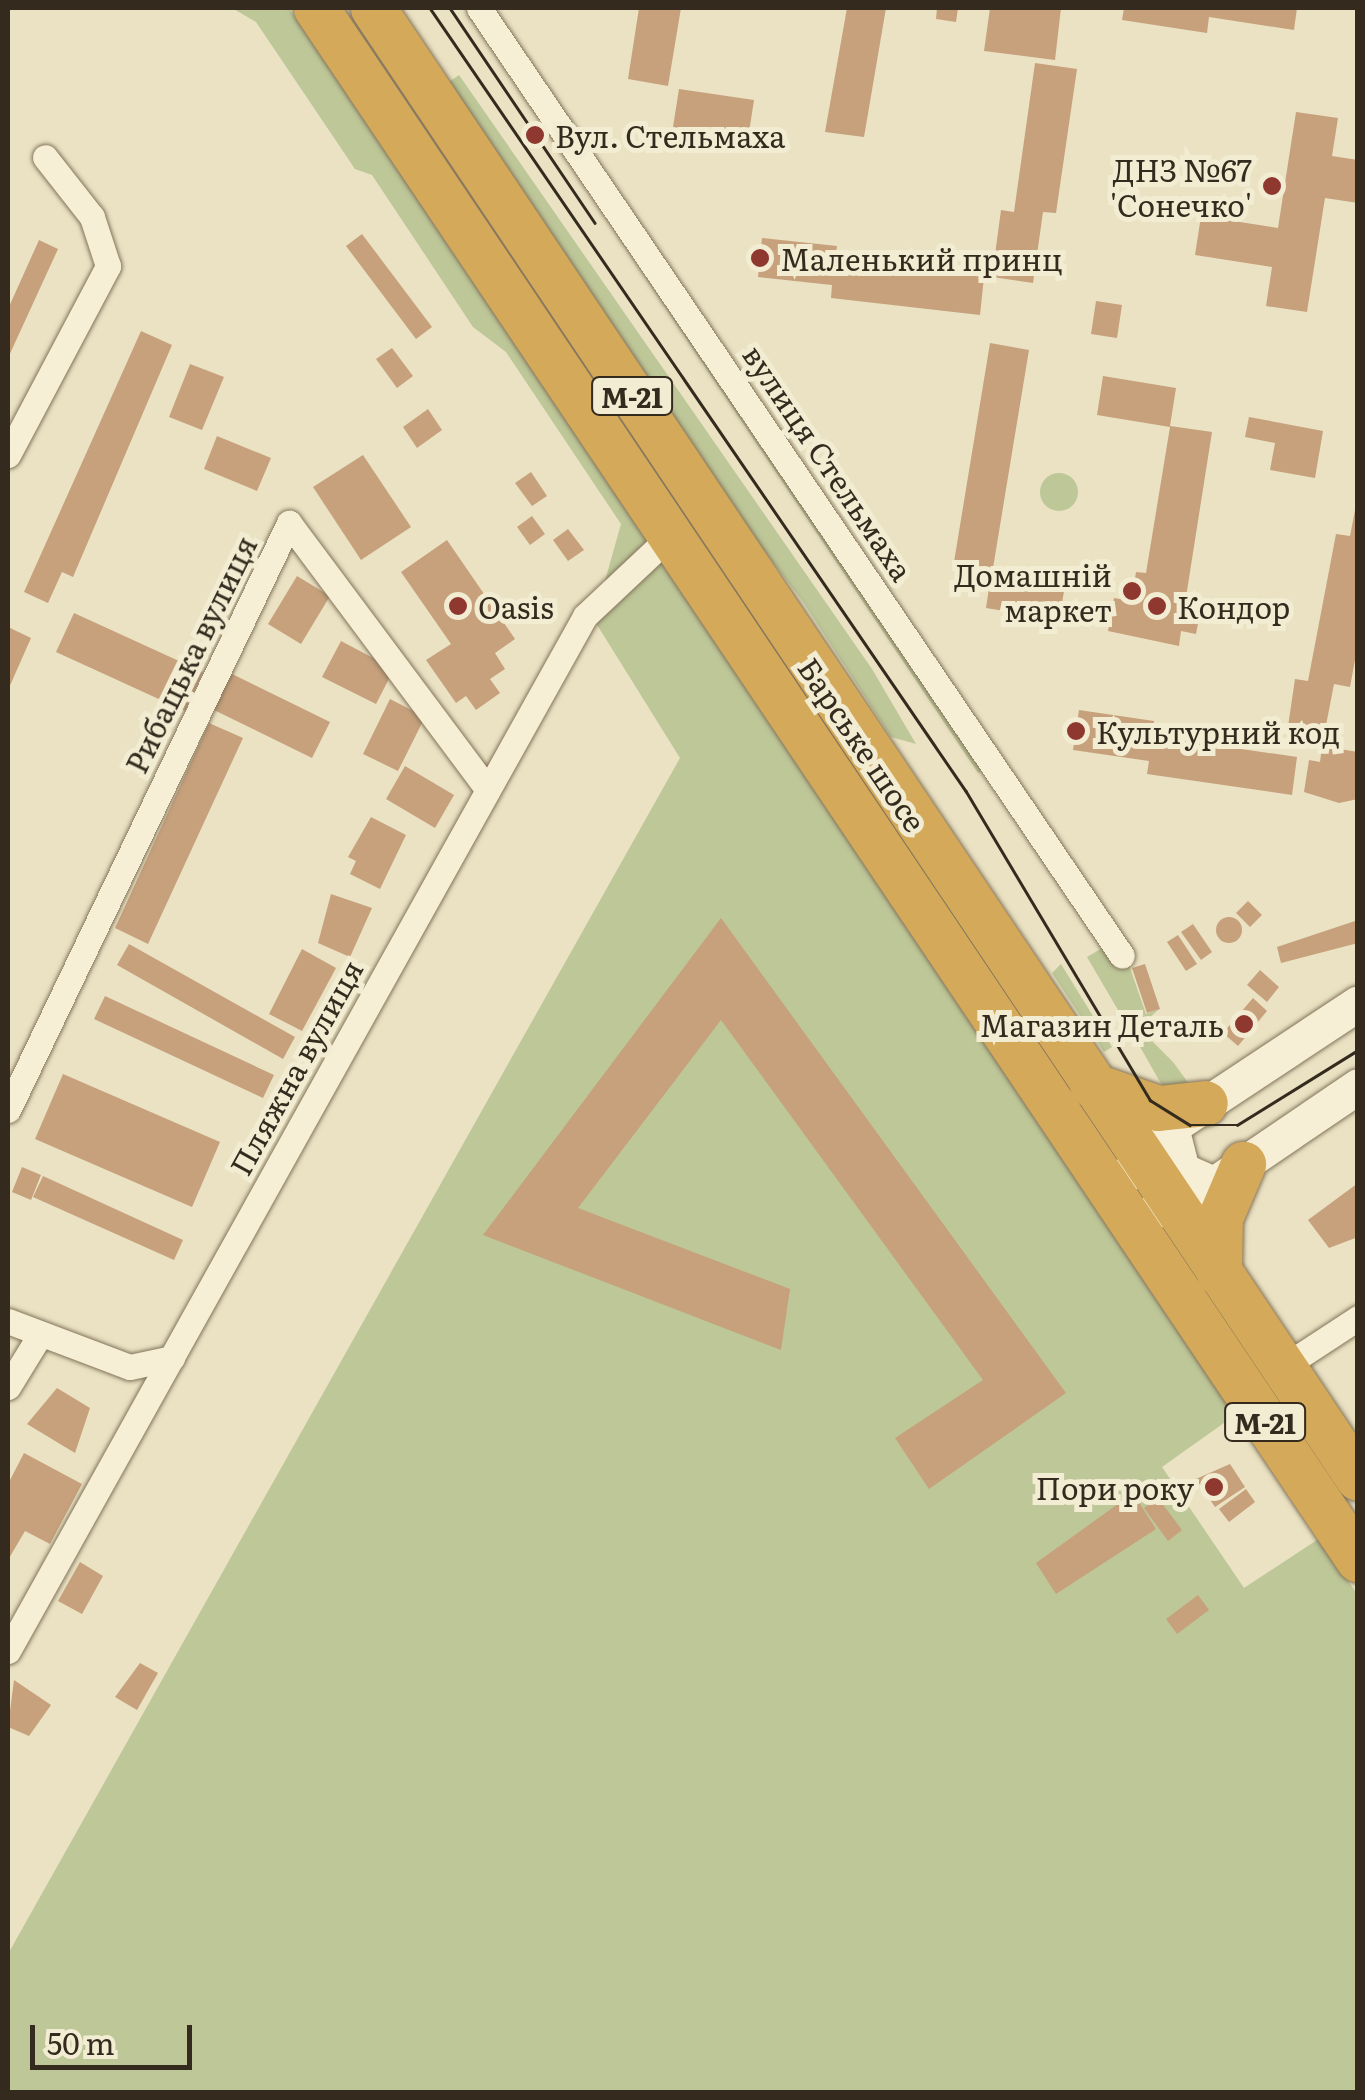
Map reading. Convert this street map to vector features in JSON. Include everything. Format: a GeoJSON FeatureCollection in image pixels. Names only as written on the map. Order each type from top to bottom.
{"type":"FeatureCollection","features":[{"type":"Feature","properties":{"kind":"highway","name":"М-21"},"geometry":{"type":"LineString","coordinates":[[316,8],[1358,1558]]}},
{"type":"Feature","properties":{"kind":"highway"},"geometry":{"type":"LineString","coordinates":[[348,53],[379,17]]}},
{"type":"Feature","properties":{"kind":"highway","name":"Барське шосе"},"geometry":{"type":"LineString","coordinates":[[379,17],[1092,1085],[1172,1129],[1173,1205],[1358,1478]]}},
{"type":"Feature","properties":{"kind":"highway"},"geometry":{"type":"LineString","coordinates":[[1054,1109],[1081,1110],[1092,1085],[1158,1108],[1172,1129]]}},
{"type":"Feature","properties":{"kind":"highway"},"geometry":{"type":"LineString","coordinates":[[1172,1286],[1184,1260],[1216,1268],[1228,1174]]}},
{"type":"Feature","properties":{"kind":"main road"},"geometry":{"type":"LineString","coordinates":[[1120,1208],[1172,1129],[1358,1002]]}},
{"type":"Feature","properties":{"kind":"main road"},"geometry":{"type":"LineString","coordinates":[[1120,1208],[1173,1205],[1228,1174],[1358,1086]]}},
{"type":"Feature","properties":{"kind":"main road"},"geometry":{"type":"LineString","coordinates":[[1172,1129],[1182,1170],[1228,1174]]}},
{"type":"Feature","properties":{"kind":"street","name":"вулиця Стельмаха"},"geometry":{"type":"LineString","coordinates":[[479,8],[1122,956]]}},
{"type":"Feature","properties":{"kind":"street"},"geometry":{"type":"LineString","coordinates":[[8,455],[108,266],[92,218],[45,157]]}},
{"type":"Feature","properties":{"kind":"street","name":"Рибацька вулиця"},"geometry":{"type":"LineString","coordinates":[[8,1110],[289,523],[486,786]]}},
{"type":"Feature","properties":{"kind":"street","name":"Пляжна вулиця"},"geometry":{"type":"LineString","coordinates":[[8,1651],[486,786],[585,616],[669,536]]}},
{"type":"Feature","properties":{"kind":"street"},"geometry":{"type":"LineString","coordinates":[[1283,1368],[1358,1318]]}},
{"type":"Feature","properties":{"kind":"street"},"geometry":{"type":"LineString","coordinates":[[8,1322],[38,1338],[130,1367],[172,1358]]}},
{"type":"Feature","properties":{"kind":"street"},"geometry":{"type":"LineString","coordinates":[[8,1387],[38,1338]]}},
{"type":"Feature","properties":{"kind":"green space"},"geometry":{"type":"Polygon","coordinates":[[[232,8],[289,8],[1238,1413],[1162,1467],[1244,1588],[1320,1538],[1357,1594],[1357,2092],[8,2092],[8,1954],[680,758],[594,620],[621,524],[506,352],[473,327],[372,175],[355,169],[256,22],[232,8]]]}},
{"type":"Feature","properties":{"kind":"green space"},"geometry":{"type":"Polygon","coordinates":[[[459,75],[872,669],[916,744],[891,737],[803,602],[661,414],[449,82],[459,75]]]}},
{"type":"Feature","properties":{"kind":"green space"},"geometry":{"type":"Polygon","coordinates":[[[610,225],[983,771],[978,773],[610,225]]]}},
{"type":"Feature","properties":{"kind":"green space"},"geometry":{"type":"Polygon","coordinates":[[[1059,473],[1072,479],[1078,492],[1072,505],[1059,511],[1046,505],[1040,492],[1046,479],[1059,473]]]}},
{"type":"Feature","properties":{"kind":"green space"},"geometry":{"type":"Polygon","coordinates":[[[1104,947],[1130,968],[1146,1014],[1159,1009],[1132,1034],[1087,957],[1104,947]]]}},
{"type":"Feature","properties":{"kind":"green space"},"geometry":{"type":"Polygon","coordinates":[[[1061,964],[1112,1047],[1104,1052],[1052,973],[1061,964]]]}},
{"type":"Feature","properties":{"kind":"green space"},"geometry":{"type":"Polygon","coordinates":[[[1150,1039],[1195,1092],[1174,1096],[1160,1082],[1139,1045],[1150,1039]]]}},
{"type":"Feature","properties":{"kind":"building"},"geometry":{"type":"Polygon","coordinates":[[[639,8],[681,8],[668,86],[628,79],[639,8]]]}},
{"type":"Feature","properties":{"kind":"building"},"geometry":{"type":"Polygon","coordinates":[[[847,8],[886,8],[864,137],[825,132],[847,8]]]}},
{"type":"Feature","properties":{"kind":"building"},"geometry":{"type":"Polygon","coordinates":[[[937,8],[958,8],[956,22],[936,19],[937,8]]]}},
{"type":"Feature","properties":{"kind":"building"},"geometry":{"type":"Polygon","coordinates":[[[990,8],[1061,8],[1055,60],[984,51],[990,8]]]}},
{"type":"Feature","properties":{"kind":"building"},"geometry":{"type":"Polygon","coordinates":[[[1124,8],[1297,8],[1294,30],[1209,17],[1207,33],[1122,20],[1124,8]]]}},
{"type":"Feature","properties":{"kind":"building"},"geometry":{"type":"Polygon","coordinates":[[[1035,63],[1077,69],[1056,213],[1043,212],[1033,283],[992,277],[1001,210],[1014,212],[1035,63]]]}},
{"type":"Feature","properties":{"kind":"building"},"geometry":{"type":"Polygon","coordinates":[[[679,89],[754,100],[748,139],[673,127],[679,89]]]}},
{"type":"Feature","properties":{"kind":"building"},"geometry":{"type":"Polygon","coordinates":[[[1296,112],[1338,118],[1332,156],[1358,160],[1358,203],[1325,198],[1307,312],[1266,306],[1272,267],[1195,255],[1201,216],[1278,228],[1296,112]]]}},
{"type":"Feature","properties":{"kind":"building"},"geometry":{"type":"Polygon","coordinates":[[[362,234],[432,327],[416,339],[346,246],[362,234]]]}},
{"type":"Feature","properties":{"kind":"building"},"geometry":{"type":"Polygon","coordinates":[[[762,238],[837,246],[835,260],[984,277],[980,315],[831,298],[832,285],[758,277],[762,238]]]}},
{"type":"Feature","properties":{"kind":"building"},"geometry":{"type":"Polygon","coordinates":[[[39,240],[58,249],[8,358],[8,309],[39,240]]]}},
{"type":"Feature","properties":{"kind":"building"},"geometry":{"type":"Polygon","coordinates":[[[1096,301],[1122,305],[1117,338],[1091,334],[1096,301]]]}},
{"type":"Feature","properties":{"kind":"building"},"geometry":{"type":"Polygon","coordinates":[[[141,331],[172,345],[73,577],[62,572],[48,603],[24,592],[141,331]]]}},
{"type":"Feature","properties":{"kind":"building"},"geometry":{"type":"Polygon","coordinates":[[[990,343],[1029,350],[993,568],[1066,580],[1059,620],[986,608],[992,568],[954,562],[990,343]]]}},
{"type":"Feature","properties":{"kind":"building"},"geometry":{"type":"Polygon","coordinates":[[[392,348],[413,376],[397,388],[376,359],[392,348]]]}},
{"type":"Feature","properties":{"kind":"building"},"geometry":{"type":"Polygon","coordinates":[[[190,364],[224,377],[202,430],[169,417],[190,364]]]}},
{"type":"Feature","properties":{"kind":"building"},"geometry":{"type":"Polygon","coordinates":[[[1103,376],[1176,388],[1170,426],[1212,432],[1184,610],[1200,613],[1196,634],[1181,631],[1179,646],[1108,631],[1114,598],[1131,601],[1136,572],[1146,573],[1170,427],[1097,415],[1103,376]]]}},
{"type":"Feature","properties":{"kind":"building"},"geometry":{"type":"Polygon","coordinates":[[[428,409],[442,430],[417,448],[403,427],[428,409]]]}},
{"type":"Feature","properties":{"kind":"building"},"geometry":{"type":"Polygon","coordinates":[[[1249,417],[1323,431],[1315,478],[1270,470],[1275,443],[1245,437],[1249,417]]]}},
{"type":"Feature","properties":{"kind":"building"},"geometry":{"type":"Polygon","coordinates":[[[217,436],[271,458],[257,491],[204,469],[217,436]]]}},
{"type":"Feature","properties":{"kind":"building"},"geometry":{"type":"Polygon","coordinates":[[[363,455],[411,527],[361,560],[313,487],[363,455]]]}},
{"type":"Feature","properties":{"kind":"building"},"geometry":{"type":"Polygon","coordinates":[[[531,472],[547,496],[532,506],[515,483],[531,472]]]}},
{"type":"Feature","properties":{"kind":"building"},"geometry":{"type":"Polygon","coordinates":[[[1356,505],[1358,644],[1350,687],[1334,684],[1322,746],[1286,740],[1295,679],[1308,681],[1336,534],[1350,536],[1356,505]]]}},
{"type":"Feature","properties":{"kind":"building"},"geometry":{"type":"Polygon","coordinates":[[[532,516],[545,534],[530,545],[517,527],[532,516]]]}},
{"type":"Feature","properties":{"kind":"building"},"geometry":{"type":"Polygon","coordinates":[[[568,529],[584,550],[568,561],[553,540],[568,529]]]}},
{"type":"Feature","properties":{"kind":"building","name":"Oasis"},"geometry":{"type":"Polygon","coordinates":[[[447,540],[515,639],[495,653],[505,669],[490,679],[500,693],[476,710],[466,696],[456,703],[426,660],[451,644],[401,572],[447,540]]]}},
{"type":"Feature","properties":{"kind":"building"},"geometry":{"type":"Polygon","coordinates":[[[297,576],[330,596],[301,644],[268,624],[297,576]]]}},
{"type":"Feature","properties":{"kind":"building"},"geometry":{"type":"Polygon","coordinates":[[[74,613],[203,672],[185,711],[56,652],[74,613]]]}},
{"type":"Feature","properties":{"kind":"building"},"geometry":{"type":"Polygon","coordinates":[[[8,627],[31,638],[8,690],[8,627]]]}},
{"type":"Feature","properties":{"kind":"building"},"geometry":{"type":"Polygon","coordinates":[[[341,641],[394,669],[376,704],[322,677],[341,641]]]}},
{"type":"Feature","properties":{"kind":"building"},"geometry":{"type":"Polygon","coordinates":[[[230,673],[330,722],[312,758],[212,709],[230,673]]]}},
{"type":"Feature","properties":{"kind":"building"},"geometry":{"type":"Polygon","coordinates":[[[390,699],[425,717],[398,771],[363,754],[390,699]]]}},
{"type":"Feature","properties":{"kind":"building"},"geometry":{"type":"Polygon","coordinates":[[[1079,710],[1154,721],[1152,736],[1297,757],[1292,795],[1147,774],[1149,761],[1073,750],[1079,710]]]}},
{"type":"Feature","properties":{"kind":"building"},"geometry":{"type":"Polygon","coordinates":[[[209,723],[243,738],[148,944],[115,928],[209,723]]]}},
{"type":"Feature","properties":{"kind":"building"},"geometry":{"type":"Polygon","coordinates":[[[1322,746],[1358,752],[1358,799],[1339,803],[1304,792],[1309,760],[1320,762],[1322,746]]]}},
{"type":"Feature","properties":{"kind":"building"},"geometry":{"type":"Polygon","coordinates":[[[405,766],[454,795],[435,828],[386,799],[405,766]]]}},
{"type":"Feature","properties":{"kind":"building"},"geometry":{"type":"Polygon","coordinates":[[[371,817],[406,835],[380,889],[350,874],[356,861],[348,857],[371,817]]]}},
{"type":"Feature","properties":{"kind":"building"},"geometry":{"type":"Polygon","coordinates":[[[331,894],[372,908],[350,957],[318,943],[331,894]]]}},
{"type":"Feature","properties":{"kind":"building"},"geometry":{"type":"Polygon","coordinates":[[[1248,901],[1262,915],[1250,927],[1236,913],[1248,901]]]}},
{"type":"Feature","properties":{"kind":"building"},"geometry":{"type":"Polygon","coordinates":[[[1229,917],[1238,921],[1242,930],[1238,939],[1229,943],[1220,939],[1216,930],[1220,921],[1229,917]]]}},
{"type":"Feature","properties":{"kind":"building"},"geometry":{"type":"Polygon","coordinates":[[[721,918],[1066,1393],[929,1489],[895,1438],[983,1380],[721,1020],[578,1208],[790,1289],[781,1350],[483,1235],[721,918]]]}},
{"type":"Feature","properties":{"kind":"building"},"geometry":{"type":"Polygon","coordinates":[[[1358,920],[1358,943],[1281,963],[1277,947],[1358,920]]]}},
{"type":"Feature","properties":{"kind":"building"},"geometry":{"type":"Polygon","coordinates":[[[1193,924],[1212,952],[1201,960],[1181,932],[1193,924]]]}},
{"type":"Feature","properties":{"kind":"building"},"geometry":{"type":"Polygon","coordinates":[[[1178,935],[1197,964],[1186,971],[1167,942],[1178,935]]]}},
{"type":"Feature","properties":{"kind":"building"},"geometry":{"type":"Polygon","coordinates":[[[129,944],[295,1037],[283,1059],[117,965],[129,944]]]}},
{"type":"Feature","properties":{"kind":"building"},"geometry":{"type":"Polygon","coordinates":[[[302,949],[336,968],[302,1031],[269,1014],[302,949]]]}},
{"type":"Feature","properties":{"kind":"building"},"geometry":{"type":"Polygon","coordinates":[[[1145,964],[1160,1009],[1147,1013],[1132,968],[1145,964]]]}},
{"type":"Feature","properties":{"kind":"building"},"geometry":{"type":"Polygon","coordinates":[[[1260,970],[1279,987],[1267,1002],[1247,985],[1260,970]]]}},
{"type":"Feature","properties":{"kind":"building"},"geometry":{"type":"Polygon","coordinates":[[[105,996],[274,1075],[263,1098],[94,1019],[105,996]]]}},
{"type":"Feature","properties":{"kind":"building"},"geometry":{"type":"Polygon","coordinates":[[[1253,998],[1267,1011],[1238,1046],[1223,1033],[1253,998]]]}},
{"type":"Feature","properties":{"kind":"building"},"geometry":{"type":"Polygon","coordinates":[[[63,1074],[220,1142],[192,1207],[35,1139],[63,1074]]]}},
{"type":"Feature","properties":{"kind":"building"},"geometry":{"type":"Polygon","coordinates":[[[22,1167],[41,1175],[31,1200],[12,1192],[22,1167]]]}},
{"type":"Feature","properties":{"kind":"building"},"geometry":{"type":"Polygon","coordinates":[[[43,1176],[183,1240],[174,1260],[33,1197],[43,1176]]]}},
{"type":"Feature","properties":{"kind":"building"},"geometry":{"type":"Polygon","coordinates":[[[1358,1183],[1358,1237],[1329,1248],[1308,1220],[1358,1183]]]}},
{"type":"Feature","properties":{"kind":"building"},"geometry":{"type":"Polygon","coordinates":[[[57,1388],[90,1408],[75,1453],[27,1424],[57,1388]]]}},
{"type":"Feature","properties":{"kind":"building"},"geometry":{"type":"Polygon","coordinates":[[[24,1453],[82,1484],[50,1544],[25,1531],[8,1560],[8,1484],[24,1453]]]}},
{"type":"Feature","properties":{"kind":"building"},"geometry":{"type":"Polygon","coordinates":[[[1230,1464],[1245,1487],[1215,1507],[1196,1479],[1230,1464]]]}},
{"type":"Feature","properties":{"kind":"building"},"geometry":{"type":"Polygon","coordinates":[[[1246,1489],[1255,1502],[1229,1522],[1219,1509],[1246,1489]]]}},
{"type":"Feature","properties":{"kind":"building"},"geometry":{"type":"Polygon","coordinates":[[[1133,1493],[1156,1529],[1056,1594],[1036,1563],[1133,1493]]]}},
{"type":"Feature","properties":{"kind":"building"},"geometry":{"type":"Polygon","coordinates":[[[1158,1498],[1182,1530],[1168,1541],[1144,1508],[1158,1498]]]}},
{"type":"Feature","properties":{"kind":"building"},"geometry":{"type":"Polygon","coordinates":[[[80,1562],[103,1576],[82,1614],[58,1601],[80,1562]]]}},
{"type":"Feature","properties":{"kind":"building"},"geometry":{"type":"Polygon","coordinates":[[[1198,1595],[1209,1610],[1177,1634],[1166,1619],[1198,1595]]]}},
{"type":"Feature","properties":{"kind":"building"},"geometry":{"type":"Polygon","coordinates":[[[140,1663],[158,1673],[137,1710],[115,1697],[140,1663]]]}},
{"type":"Feature","properties":{"kind":"building"},"geometry":{"type":"Polygon","coordinates":[[[14,1680],[51,1705],[29,1736],[8,1727],[14,1680]]]}},
{"type":"Feature","properties":{"kind":"tram line"},"geometry":{"type":"LineString","coordinates":[[430,8],[966,791],[1150,1100],[1190,1125],[1237,1125],[1358,1050]]}},
{"type":"Feature","properties":{"kind":"tram line"},"geometry":{"type":"LineString","coordinates":[[450,8],[595,223]]}},
{"type":"Feature","properties":{"kind":"place","name":"Вул. Стельмаха"},"geometry":{"type":"Point","coordinates":[535,135]}},
{"type":"Feature","properties":{"kind":"place","name":"ДНЗ №67 'Сонечко'"},"geometry":{"type":"Point","coordinates":[1272,186]}},
{"type":"Feature","properties":{"kind":"place","name":"Маленький принц"},"geometry":{"type":"Point","coordinates":[760,258]}},
{"type":"Feature","properties":{"kind":"place","name":"Домашній маркет"},"geometry":{"type":"Point","coordinates":[1132,591]}},
{"type":"Feature","properties":{"kind":"place","name":"Oasis"},"geometry":{"type":"Point","coordinates":[458,606]}},
{"type":"Feature","properties":{"kind":"place","name":"Кондор"},"geometry":{"type":"Point","coordinates":[1157,606]}},
{"type":"Feature","properties":{"kind":"place","name":"Культурний код"},"geometry":{"type":"Point","coordinates":[1076,731]}},
{"type":"Feature","properties":{"kind":"place","name":"Магазин Деталь"},"geometry":{"type":"Point","coordinates":[1244,1024]}},
{"type":"Feature","properties":{"kind":"place","name":"Пори року"},"geometry":{"type":"Point","coordinates":[1214,1487]}}]}
